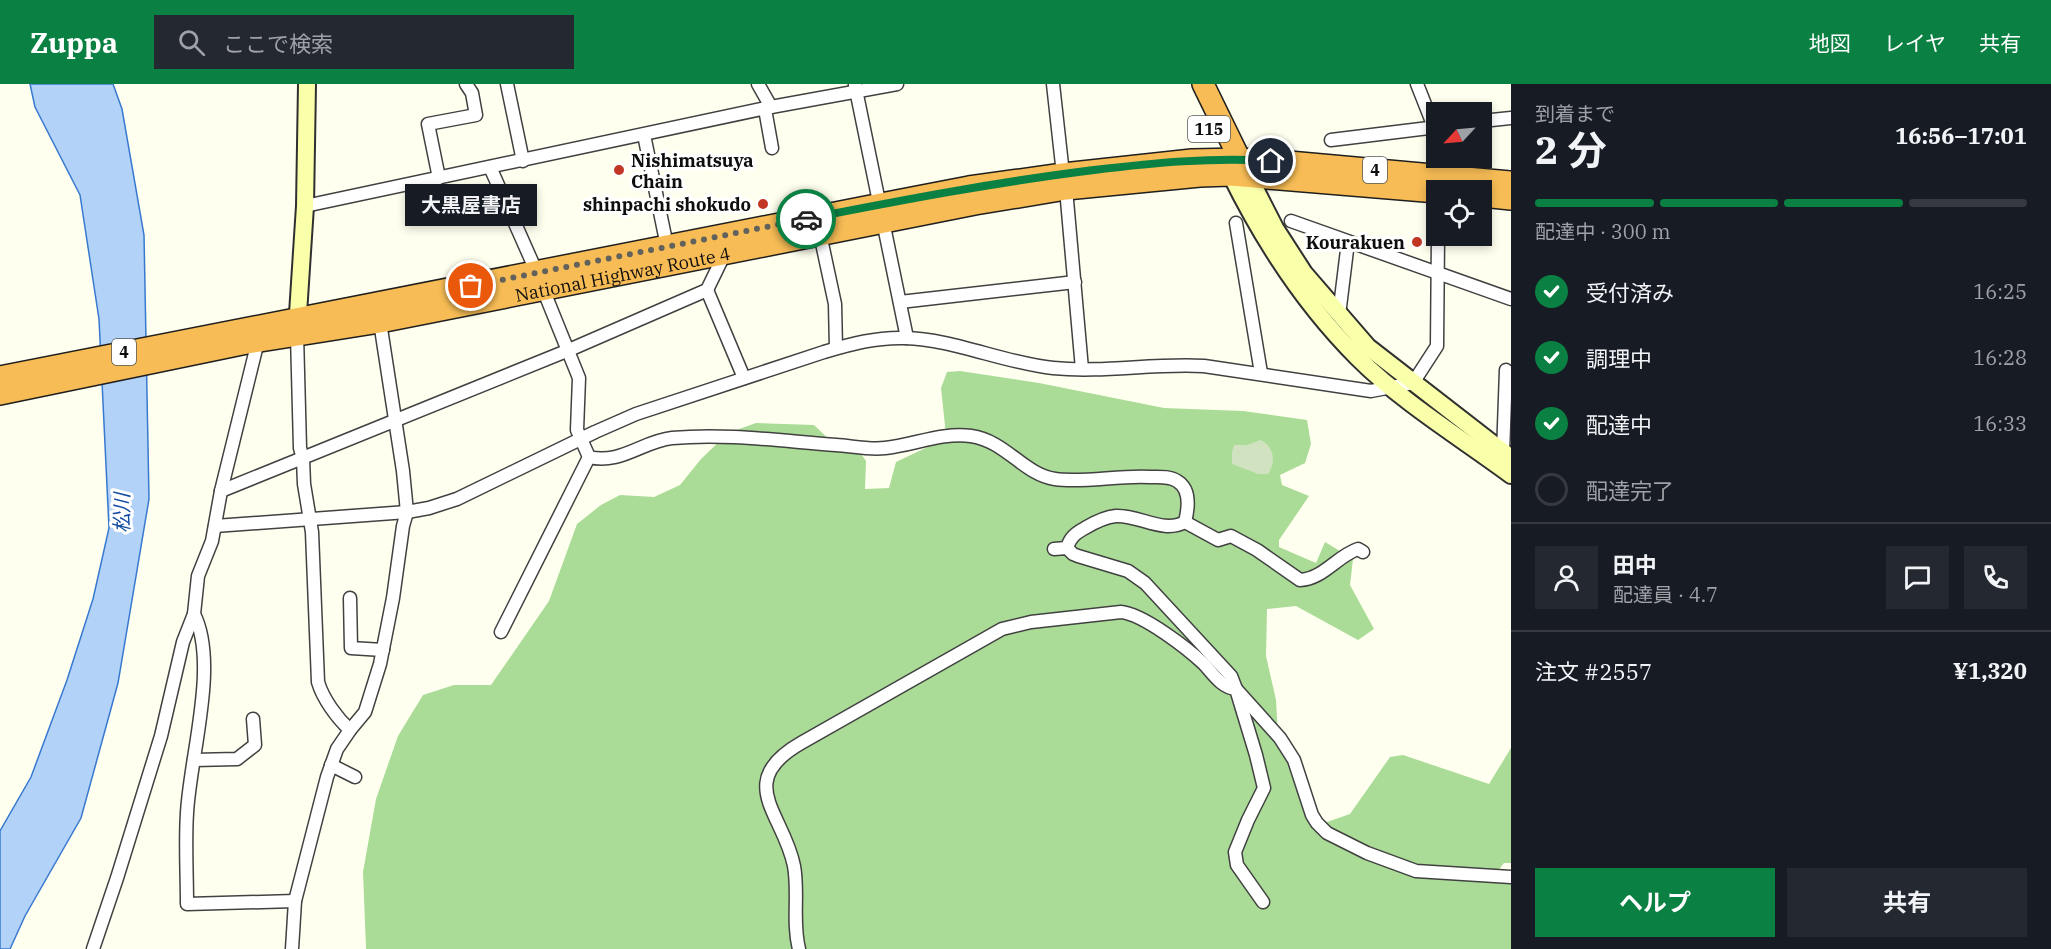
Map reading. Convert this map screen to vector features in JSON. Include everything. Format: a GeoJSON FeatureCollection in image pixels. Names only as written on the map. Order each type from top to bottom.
{"type":"FeatureCollection","features":[{"type":"Feature","properties":{"kind":"highway","name":"115"},"geometry":{"type":"LineString","coordinates":[[1187,84],[1236,167]]}},
{"type":"Feature","properties":{"kind":"highway","name":"115"},"geometry":{"type":"LineString","coordinates":[[1203,84],[1236,167]]}},
{"type":"Feature","properties":{"kind":"highway","name":"National Highway Route 4"},"geometry":{"type":"LineString","coordinates":[[297,328],[380,322],[667,246],[1064,182],[1200,176],[1236,167]]}},
{"type":"Feature","properties":{"kind":"highway","name":"4"},"geometry":{"type":"LineString","coordinates":[[1236,167],[1440,175],[1511,182]]}},
{"type":"Feature","properties":{"kind":"highway"},"geometry":{"type":"LineString","coordinates":[[1492,197],[1511,199]]}},
{"type":"Feature","properties":{"kind":"highway","name":"National Highway Route 4"},"geometry":{"type":"LineString","coordinates":[[0,394],[297,328],[540,281],[725,253],[820,234],[882,213]]}},
{"type":"Feature","properties":{"kind":"highway","name":"National Highway Route 4"},"geometry":{"type":"LineString","coordinates":[[0,377],[251,337]]}},
{"type":"Feature","properties":{"kind":"street"},"geometry":{"type":"LineString","coordinates":[[307,84],[305,206],[297,328],[300,448],[310,518],[318,682],[320,691],[350,730]]}},
{"type":"Feature","properties":{"kind":"street"},"geometry":{"type":"LineString","coordinates":[[439,178],[428,124],[476,115],[472,93],[466,84]]}},
{"type":"Feature","properties":{"kind":"street"},"geometry":{"type":"LineString","coordinates":[[507,84],[523,161]]}},
{"type":"Feature","properties":{"kind":"street"},"geometry":{"type":"LineString","coordinates":[[758,84],[768,108],[772,148]]}},
{"type":"Feature","properties":{"kind":"street"},"geometry":{"type":"LineString","coordinates":[[305,206],[856,88],[897,84]]}},
{"type":"Feature","properties":{"kind":"street"},"geometry":{"type":"LineString","coordinates":[[1053,84],[1082,369]]}},
{"type":"Feature","properties":{"kind":"street"},"geometry":{"type":"LineString","coordinates":[[1417,84],[1426,104]]}},
{"type":"Feature","properties":{"kind":"street"},"geometry":{"type":"LineString","coordinates":[[856,88],[907,338]]}},
{"type":"Feature","properties":{"kind":"street"},"geometry":{"type":"LineString","coordinates":[[1492,120],[1511,118]]}},
{"type":"Feature","properties":{"kind":"street"},"geometry":{"type":"LineString","coordinates":[[1330,140],[1426,128]]}},
{"type":"Feature","properties":{"kind":"street"},"geometry":{"type":"LineString","coordinates":[[644,135],[667,246]]}},
{"type":"Feature","properties":{"kind":"street"},"geometry":{"type":"LineString","coordinates":[[1236,167],[1304,273],[1368,347],[1507,456]]}},
{"type":"Feature","properties":{"kind":"street"},"geometry":{"type":"LineString","coordinates":[[1236,167],[1284,270],[1358,358],[1391,387],[1511,475]]}},
{"type":"Feature","properties":{"kind":"street"},"geometry":{"type":"LineString","coordinates":[[490,168],[540,281],[579,378],[577,430],[589,458]]}},
{"type":"Feature","properties":{"kind":"street"},"geometry":{"type":"LineString","coordinates":[[1291,221],[1511,299]]}},
{"type":"Feature","properties":{"kind":"street"},"geometry":{"type":"LineString","coordinates":[[1236,223],[1261,373]]}},
{"type":"Feature","properties":{"kind":"street"},"geometry":{"type":"LineString","coordinates":[[820,234],[835,304],[836,348]]}},
{"type":"Feature","properties":{"kind":"street"},"geometry":{"type":"LineString","coordinates":[[1339,315],[1348,242]]}},
{"type":"Feature","properties":{"kind":"street"},"geometry":{"type":"LineString","coordinates":[[215,526],[407,512],[429,508],[457,499],[636,414],[836,348],[883,338],[907,338],[1053,368],[1135,368],[1183,365],[1261,373],[1371,391],[1413,383],[1437,346],[1438,246]]}},
{"type":"Feature","properties":{"kind":"street"},"geometry":{"type":"LineString","coordinates":[[221,491],[569,350],[706,290],[725,253]]}},
{"type":"Feature","properties":{"kind":"street"},"geometry":{"type":"LineString","coordinates":[[900,302],[1074,282]]}},
{"type":"Feature","properties":{"kind":"street"},"geometry":{"type":"LineString","coordinates":[[706,290],[744,378]]}},
{"type":"Feature","properties":{"kind":"street"},"geometry":{"type":"LineString","coordinates":[[292,949],[295,901],[331,765],[337,749],[365,712],[383,650],[407,512],[396,420],[380,322]]}},
{"type":"Feature","properties":{"kind":"street"},"geometry":{"type":"LineString","coordinates":[[93,949],[161,736],[183,642],[194,614],[198,576],[212,541],[251,337]]}},
{"type":"Feature","properties":{"kind":"street"},"geometry":{"type":"LineString","coordinates":[[1506,370],[1507,456]]}},
{"type":"Feature","properties":{"kind":"street"},"geometry":{"type":"LineString","coordinates":[[589,458],[599,460],[616,458],[669,438],[720,436],[885,448],[932,438],[969,436],[999,445],[1031,469],[1055,479],[1146,476],[1176,480],[1182,485],[1187,495],[1185,522]]}},
{"type":"Feature","properties":{"kind":"street"},"geometry":{"type":"LineString","coordinates":[[501,632],[589,458]]}},
{"type":"Feature","properties":{"kind":"street"},"geometry":{"type":"LineString","coordinates":[[1067,548],[1069,541],[1076,533],[1102,519],[1128,516],[1166,527],[1176,527],[1185,522]]}},
{"type":"Feature","properties":{"kind":"street"},"geometry":{"type":"LineString","coordinates":[[1185,522],[1215,539],[1231,536],[1238,539],[1300,580],[1313,578],[1351,551],[1358,549],[1363,552]]}},
{"type":"Feature","properties":{"kind":"street"},"geometry":{"type":"LineString","coordinates":[[1054,549],[1067,548]]}},
{"type":"Feature","properties":{"kind":"street"},"geometry":{"type":"LineString","coordinates":[[1067,548],[1073,555],[1128,571],[1145,583],[1231,676],[1264,788],[1235,852],[1237,866],[1263,902]]}},
{"type":"Feature","properties":{"kind":"street"},"geometry":{"type":"LineString","coordinates":[[350,598],[351,648],[383,650]]}},
{"type":"Feature","properties":{"kind":"street"},"geometry":{"type":"LineString","coordinates":[[799,949],[795,868],[790,851],[772,813],[767,793],[767,775],[771,767],[790,749],[1002,629],[1030,622],[1121,612],[1134,615],[1202,663],[1226,687],[1236,689],[1280,738],[1298,769],[1312,815],[1317,824],[1328,833],[1367,853],[1416,871],[1511,877]]}},
{"type":"Feature","properties":{"kind":"street"},"geometry":{"type":"LineString","coordinates":[[194,614],[201,628],[204,649],[203,682],[187,812],[187,904],[295,901]]}},
{"type":"Feature","properties":{"kind":"street"},"geometry":{"type":"LineString","coordinates":[[194,760],[237,759],[255,745],[253,719]]}},
{"type":"Feature","properties":{"kind":"street"},"geometry":{"type":"LineString","coordinates":[[331,765],[355,777]]}},
{"type":"Feature","properties":{"kind":"green space"},"geometry":{"type":"Polygon","coordinates":[[[960,371],[1039,383],[1164,408],[1243,411],[1307,420],[1311,444],[1305,463],[1280,475],[1282,485],[1309,496],[1279,540],[1279,547],[1316,563],[1325,542],[1353,559],[1350,585],[1374,629],[1358,640],[1296,606],[1267,609],[1266,656],[1276,700],[1278,735],[1306,808],[1327,822],[1350,814],[1390,757],[1403,755],[1489,784],[1511,748],[1511,863],[1504,863],[1500,868],[1501,878],[1511,884],[1511,949],[366,949],[363,872],[376,799],[398,736],[423,695],[454,685],[491,685],[549,601],[577,524],[601,505],[620,495],[654,497],[680,485],[701,459],[728,433],[756,423],[814,425],[838,448],[859,451],[866,461],[865,489],[889,488],[896,462],[936,443],[946,435],[941,388],[947,372],[960,371]]]}},
{"type":"Feature","properties":{"kind":"green space"},"geometry":{"type":"Polygon","coordinates":[[[1260,440],[1269,446],[1273,455],[1271,470],[1268,474],[1258,474],[1232,464],[1234,445],[1247,445],[1260,440]]]}},
{"type":"Feature","properties":{"kind":"water","name":"松川"},"geometry":{"type":"Polygon","coordinates":[[[30,84],[113,84],[122,109],[144,235],[149,499],[118,683],[81,818],[25,916],[10,949],[0,949],[0,831],[31,777],[67,680],[93,599],[109,528],[99,319],[80,195],[35,107],[30,84]]]}},
{"type":"Feature","properties":{"kind":"way so far"},"geometry":{"type":"LineString","coordinates":[[471,286],[806,219]]}},
{"type":"Feature","properties":{"kind":"place","name":"Nishimatsuya Chain"},"geometry":{"type":"Point","coordinates":[619,170]}},
{"type":"Feature","properties":{"kind":"place","name":"shinpachi shokudo"},"geometry":{"type":"Point","coordinates":[763,204]}},
{"type":"Feature","properties":{"kind":"place","name":"Kourakuen"},"geometry":{"type":"Point","coordinates":[1417,242]}},
{"type":"Feature","properties":{"kind":"place","name":"大黒屋書店"},"geometry":{"type":"Point","coordinates":[471,286]}},
{"type":"Feature","properties":{"kind":"route"},"geometry":{"type":"LineString","coordinates":[[806,219],[969,187],[1063,174],[1192,160],[1271,161]]}}]}
